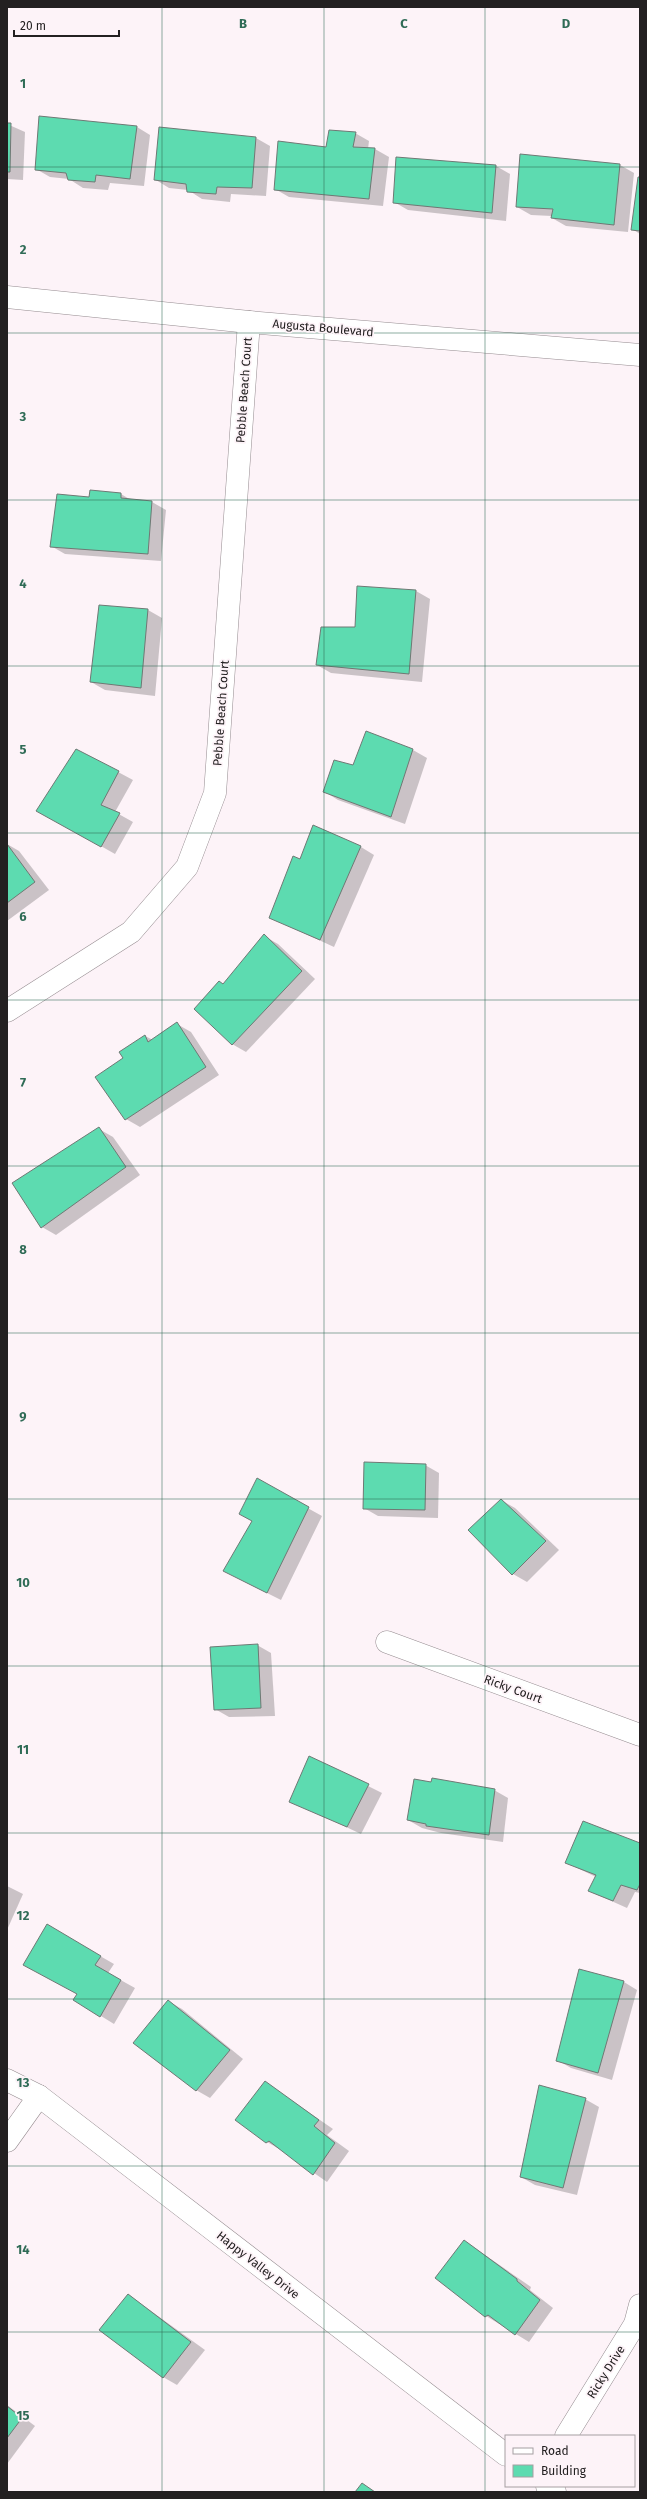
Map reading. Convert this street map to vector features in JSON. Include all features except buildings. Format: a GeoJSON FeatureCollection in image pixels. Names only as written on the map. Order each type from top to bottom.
{"type":"FeatureCollection","features":[{"type":"Feature","properties":{"kind":"street","name":"Augusta Boulevard"},"geometry":{"type":"LineString","coordinates":[[7,297],[249,322],[640,355]]}},
{"type":"Feature","properties":{"kind":"street","name":"Pebble Beach Court"},"geometry":{"type":"LineString","coordinates":[[7,1011],[131,932],[187,867],[215,793],[249,322]]}},
{"type":"Feature","properties":{"kind":"street","name":"Ricky Court"},"geometry":{"type":"LineString","coordinates":[[387,1642],[640,1735]]}},
{"type":"Feature","properties":{"kind":"street","name":"Happy Valley Drive"},"geometry":{"type":"LineString","coordinates":[[7,2080],[40,2096],[505,2454]]}},
{"type":"Feature","properties":{"kind":"street"},"geometry":{"type":"LineString","coordinates":[[7,2141],[40,2096]]}},
{"type":"Feature","properties":{"kind":"street","name":"Ricky Drive"},"geometry":{"type":"LineString","coordinates":[[567,2435],[636,2324],[640,2305]]}}]}
